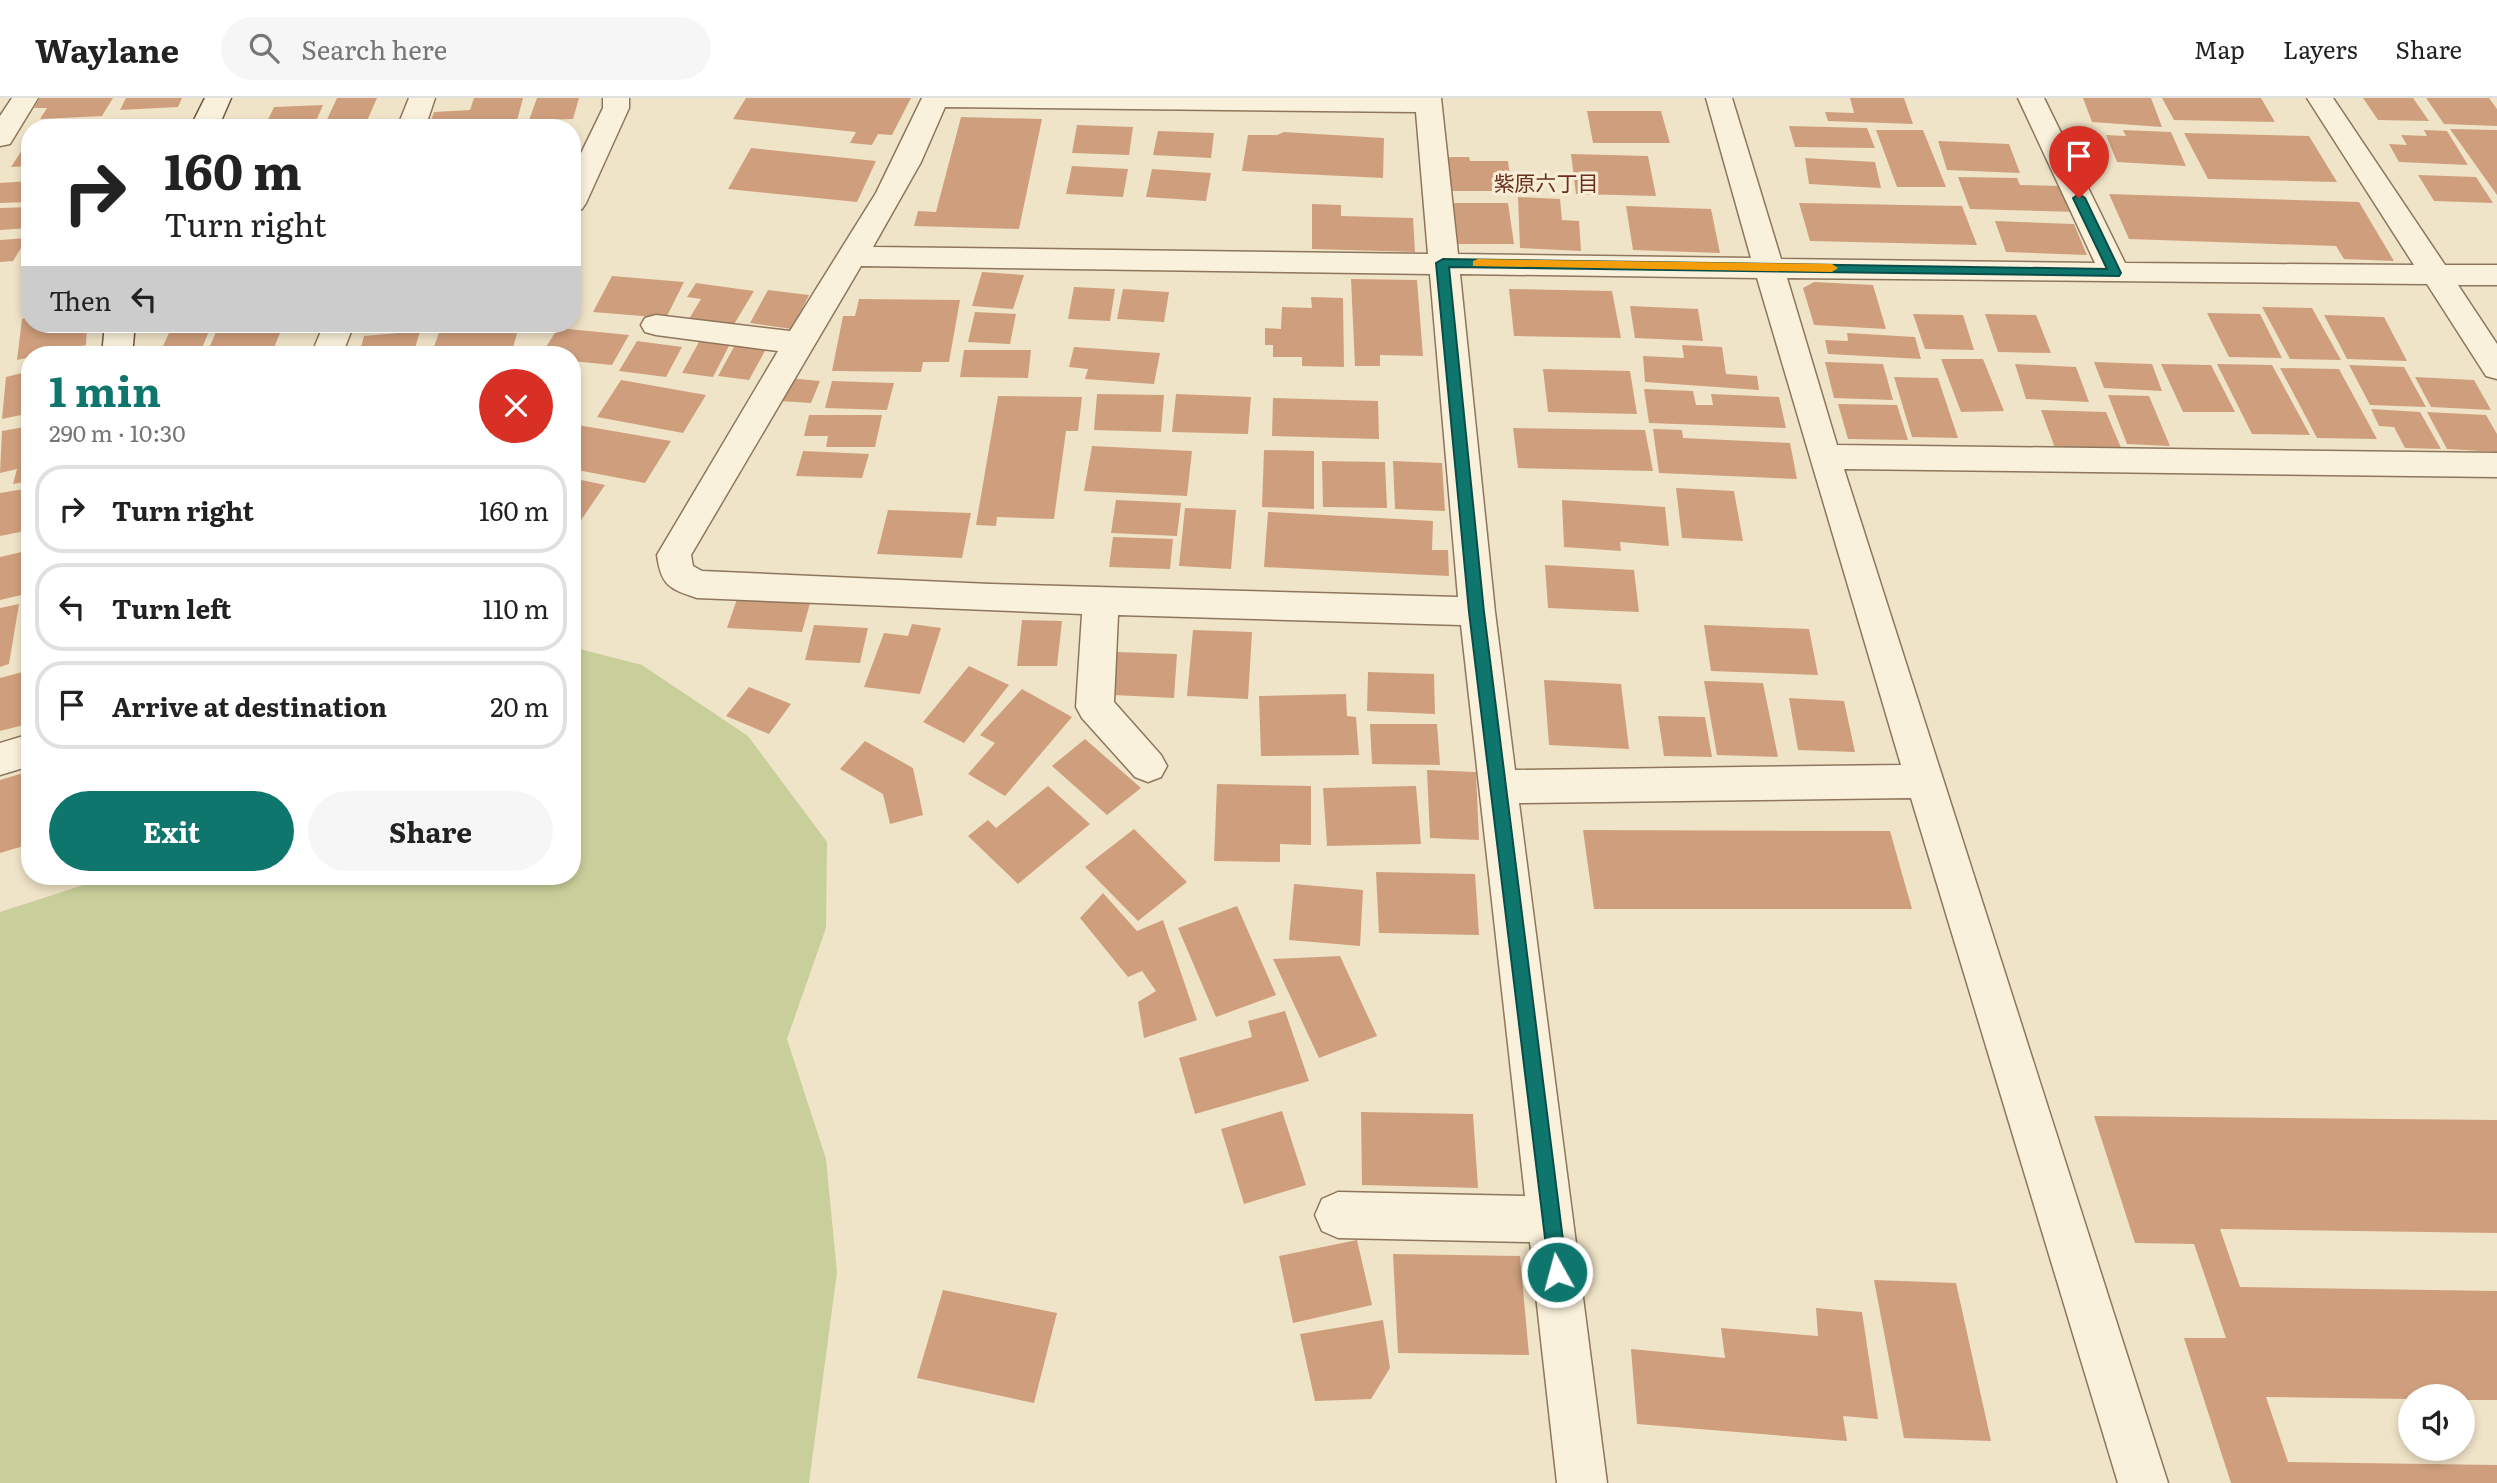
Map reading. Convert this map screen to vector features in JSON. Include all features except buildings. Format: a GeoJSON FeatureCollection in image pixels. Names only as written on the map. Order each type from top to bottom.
{"type":"FeatureCollection","features":[{"type":"Feature","properties":{"kind":"street"},"geometry":{"type":"LineString","coordinates":[[0,138],[25,98]]}},
{"type":"Feature","properties":{"kind":"street"},"geometry":{"type":"LineString","coordinates":[[208,119],[218,98]]}},
{"type":"Feature","properties":{"kind":"street"},"geometry":{"type":"LineString","coordinates":[[414,119],[422,98]]}},
{"type":"Feature","properties":{"kind":"street"},"geometry":{"type":"LineString","coordinates":[[581,184],[616,108],[616,98]]}},
{"type":"Feature","properties":{"kind":"street"},"geometry":{"type":"LineString","coordinates":[[1719,98],[1824,457],[2143,1483]]}},
{"type":"Feature","properties":{"kind":"street"},"geometry":{"type":"LineString","coordinates":[[2031,98],[2115,273]]}},
{"type":"Feature","properties":{"kind":"street"},"geometry":{"type":"LineString","coordinates":[[2320,98],[2497,368]]}},
{"type":"Feature","properties":{"kind":"street"},"geometry":{"type":"LineString","coordinates":[[1477,612],[1101,599],[856,594],[697,583],[677,574],[674,555],[798,343],[853,256],[914,147],[935,99],[1428,101],[1477,612],[1582,1483]]}},
{"type":"Feature","properties":{"kind":"street"},"geometry":{"type":"LineString","coordinates":[[853,256],[2115,273],[2497,275]]}},
{"type":"Feature","properties":{"kind":"street"},"geometry":{"type":"LineString","coordinates":[[656,325],[798,343]]}},
{"type":"Feature","properties":{"kind":"street"},"geometry":{"type":"LineString","coordinates":[[1824,457],[2497,465]]}},
{"type":"Feature","properties":{"kind":"street"},"geometry":{"type":"LineString","coordinates":[[1101,599],[1095,707],[1148,766]]}},
{"type":"Feature","properties":{"kind":"street"},"geometry":{"type":"LineString","coordinates":[[0,759],[21,753]]}},
{"type":"Feature","properties":{"kind":"street"},"geometry":{"type":"LineString","coordinates":[[1499,788],[1924,780]]}},
{"type":"Feature","properties":{"kind":"street"},"geometry":{"type":"LineString","coordinates":[[1338,1215],[1551,1220]]}},
{"type":"Feature","properties":{"kind":"green space"},"geometry":{"type":"Polygon","coordinates":[[[581,649],[642,665],[748,736],[827,842],[826,928],[787,1039],[826,1159],[837,1272],[809,1483],[0,1483],[0,912],[83,885],[581,885],[581,649]]]}},
{"type":"Feature","properties":{"kind":"slow traffic"},"geometry":{"type":"LineString","coordinates":[[1478,263],[1832,268]]}},
{"type":"Feature","properties":{"kind":"district","name":"紫原六丁目"},"geometry":{"type":"Point","coordinates":[1546,184]}},
{"type":"Feature","properties":{"kind":"route"},"geometry":{"type":"LineString","coordinates":[[1557,1272],[1477,612],[1443,263],[2115,273],[2079,198]]}}]}
